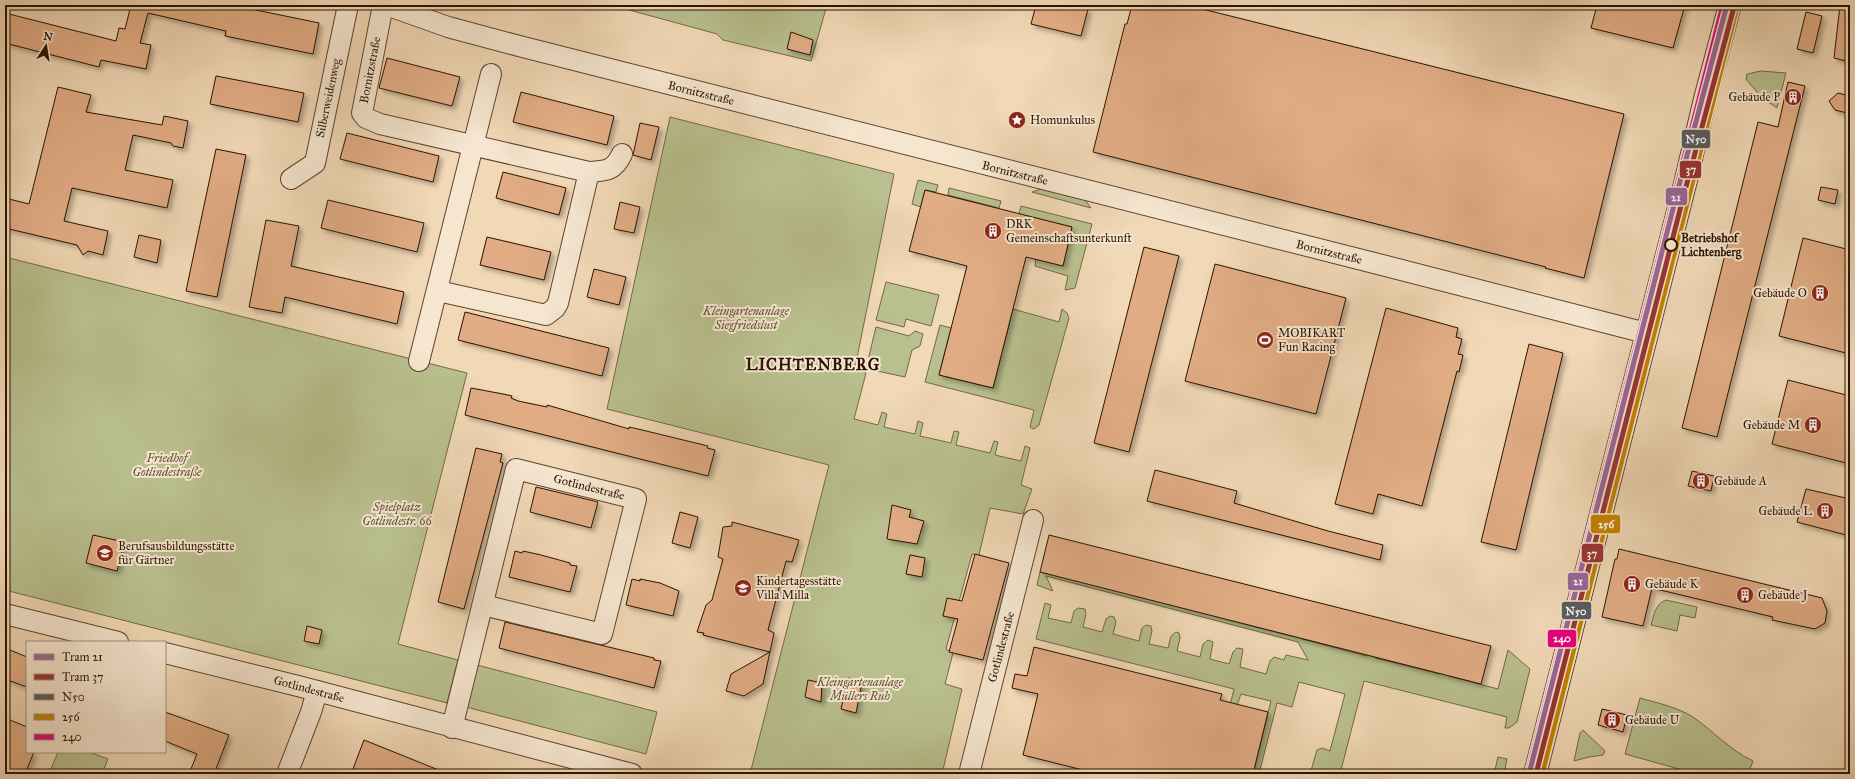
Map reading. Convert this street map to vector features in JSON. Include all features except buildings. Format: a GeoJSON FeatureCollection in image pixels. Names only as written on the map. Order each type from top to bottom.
{"type":"FeatureCollection","features":[{"type":"Feature","properties":{"kind":"street","name":"Silberweidenweg"},"geometry":{"type":"LineString","coordinates":[[291,179],[315,163],[348,5]]}},
{"type":"Feature","properties":{"kind":"street","name":"Bornitzstraße"},"geometry":{"type":"LineString","coordinates":[[383,5],[362,113],[366,118],[373,122],[589,172],[610,169],[618,163],[622,154]]}},
{"type":"Feature","properties":{"kind":"street","name":"Bornitzstraße"},"geometry":{"type":"LineString","coordinates":[[386,5],[436,24],[508,43],[1646,333]]}},
{"type":"Feature","properties":{"kind":"street"},"geometry":{"type":"LineString","coordinates":[[1535,774],[1730,5]]}},
{"type":"Feature","properties":{"kind":"street"},"geometry":{"type":"LineString","coordinates":[[419,361],[491,74]]}},
{"type":"Feature","properties":{"kind":"street"},"geometry":{"type":"LineString","coordinates":[[438,290],[546,315],[555,308],[558,303],[589,172]]}},
{"type":"Feature","properties":{"kind":"street","name":"Gotlindestraße"},"geometry":{"type":"LineString","coordinates":[[452,728],[516,469],[636,499],[602,634],[483,605]]}},
{"type":"Feature","properties":{"kind":"street","name":"Gotlindestraße"},"geometry":{"type":"LineString","coordinates":[[968,774],[1033,520]]}},
{"type":"Feature","properties":{"kind":"street"},"geometry":{"type":"LineString","coordinates":[[5,614],[114,641]]}},
{"type":"Feature","properties":{"kind":"street","name":"Gotlindestraße"},"geometry":{"type":"LineString","coordinates":[[166,654],[317,691],[452,728],[632,774]]}},
{"type":"Feature","properties":{"kind":"street"},"geometry":{"type":"LineString","coordinates":[[286,774],[311,712],[317,691]]}},
{"type":"Feature","properties":{"kind":"green space"},"geometry":{"type":"Polygon","coordinates":[[[611,5],[827,5],[811,61],[723,40],[717,34],[611,5]]]}},
{"type":"Feature","properties":{"kind":"green space"},"geometry":{"type":"Polygon","coordinates":[[[1761,71],[1786,73],[1777,108],[1761,97],[1746,79],[1747,74],[1761,71]]]}},
{"type":"Feature","properties":{"kind":"green space"},"geometry":{"type":"Polygon","coordinates":[[[670,117],[894,174],[855,368],[866,373],[854,419],[878,425],[882,412],[887,414],[884,427],[915,434],[918,421],[923,423],[920,436],[951,443],[954,431],[959,432],[956,445],[990,453],[994,441],[998,442],[995,455],[1021,461],[1025,446],[1030,448],[1021,485],[1032,489],[1023,514],[990,508],[979,555],[972,554],[946,649],[953,653],[945,684],[962,689],[942,774],[750,774],[829,465],[607,409],[670,117]]]}},
{"type":"Feature","properties":{"kind":"green space"},"geometry":{"type":"Polygon","coordinates":[[[918,180],[938,185],[936,192],[925,190],[921,207],[912,204],[918,180]]]}},
{"type":"Feature","properties":{"kind":"green space"},"geometry":{"type":"Polygon","coordinates":[[[949,188],[1001,201],[999,208],[948,195],[949,188]]]}},
{"type":"Feature","properties":{"kind":"green space"},"geometry":{"type":"Polygon","coordinates":[[[1041,189],[1085,200],[1091,208],[1032,192],[1041,189]]]}},
{"type":"Feature","properties":{"kind":"green space"},"geometry":{"type":"Polygon","coordinates":[[[1021,206],[1092,224],[1075,288],[1065,290],[1068,276],[1035,266],[1036,259],[1063,265],[1072,227],[1019,214],[1021,206]]]}},
{"type":"Feature","properties":{"kind":"green space","name":"Friedhof Gotlindestraße"},"geometry":{"type":"Polygon","coordinates":[[[5,257],[467,373],[398,644],[458,660],[447,703],[5,590],[5,257]]]}},
{"type":"Feature","properties":{"kind":"green space"},"geometry":{"type":"Polygon","coordinates":[[[886,282],[939,295],[931,326],[906,319],[904,327],[876,320],[886,282]]]}},
{"type":"Feature","properties":{"kind":"green space"},"geometry":{"type":"Polygon","coordinates":[[[1013,309],[1059,322],[1062,309],[1067,313],[1069,318],[1039,425],[1034,429],[1030,427],[1034,410],[925,382],[940,325],[951,328],[939,375],[993,388],[1013,309]]]}},
{"type":"Feature","properties":{"kind":"green space"},"geometry":{"type":"Polygon","coordinates":[[[876,327],[909,336],[915,331],[923,334],[920,346],[912,350],[905,377],[877,371],[870,361],[869,356],[876,327]]]}},
{"type":"Feature","properties":{"kind":"green space"},"geometry":{"type":"Polygon","coordinates":[[[1040,572],[1230,616],[1229,620],[1292,636],[1302,634],[1302,639],[1367,656],[1368,651],[1376,653],[1375,658],[1440,674],[1442,669],[1450,671],[1449,676],[1498,689],[1508,650],[1530,669],[1517,722],[1509,728],[1505,728],[1507,717],[1364,681],[1340,774],[1310,774],[1317,750],[1322,748],[1330,751],[1345,694],[1299,682],[1292,707],[1277,703],[1259,774],[1253,774],[1271,701],[1241,694],[1215,767],[1234,689],[1036,639],[1045,603],[1051,605],[1048,618],[1071,623],[1074,611],[1078,608],[1085,609],[1086,614],[1083,627],[1102,632],[1106,619],[1110,616],[1114,617],[1116,622],[1113,634],[1139,641],[1142,628],[1146,625],[1151,626],[1152,631],[1149,644],[1168,648],[1171,636],[1176,632],[1179,633],[1180,638],[1177,651],[1200,657],[1203,644],[1208,640],[1213,642],[1210,659],[1229,664],[1233,652],[1237,648],[1243,649],[1240,667],[1266,674],[1270,661],[1274,657],[1284,660],[1286,655],[1308,660],[1298,642],[1046,576],[1053,591],[1037,585],[1040,572]]]}},
{"type":"Feature","properties":{"kind":"green space"},"geometry":{"type":"Polygon","coordinates":[[[1666,600],[1697,607],[1695,618],[1680,615],[1677,631],[1651,625],[1657,607],[1666,600]]]}},
{"type":"Feature","properties":{"kind":"green space"},"geometry":{"type":"Polygon","coordinates":[[[477,665],[657,712],[646,754],[466,707],[477,665]]]}},
{"type":"Feature","properties":{"kind":"green space"},"geometry":{"type":"Polygon","coordinates":[[[1640,698],[1674,708],[1693,717],[1729,746],[1753,761],[1748,774],[1697,774],[1625,754],[1640,698]]]}},
{"type":"Feature","properties":{"kind":"green space"},"geometry":{"type":"Polygon","coordinates":[[[1583,730],[1605,751],[1603,755],[1574,761],[1580,733],[1583,730]]]}},
{"type":"Feature","properties":{"kind":"green space"},"geometry":{"type":"Polygon","coordinates":[[[58,753],[92,753],[108,759],[102,774],[49,774],[58,753]]]}},
{"type":"Feature","properties":{"kind":"green space"},"geometry":{"type":"Polygon","coordinates":[[[1498,757],[1507,759],[1504,774],[1494,774],[1498,757]]]}},
{"type":"Feature","properties":{"kind":"tram line","name":"21"},"geometry":{"type":"LineString","coordinates":[[1529,774],[1676,197],[1727,5]]}},
{"type":"Feature","properties":{"kind":"tram line","name":"37"},"geometry":{"type":"LineString","coordinates":[[1536,774],[1683,198],[1734,7]]}},
{"type":"Feature","properties":{"kind":"transit line","name":"240"},"geometry":{"type":"LineString","coordinates":[[1528,772],[1723,5]]}},
{"type":"Feature","properties":{"kind":"transit line","name":"N50"},"geometry":{"type":"LineString","coordinates":[[1535,774],[1730,5]]}},
{"type":"Feature","properties":{"kind":"transit line","name":"256"},"geometry":{"type":"LineString","coordinates":[[1542,774],[1737,7]]}},
{"type":"Feature","properties":{"kind":"place","name":"Gebäude P"},"geometry":{"type":"Point","coordinates":[1793,97]}},
{"type":"Feature","properties":{"kind":"place","name":"Homunkulus"},"geometry":{"type":"Point","coordinates":[1017,120]}},
{"type":"Feature","properties":{"kind":"place","name":"DRK Gemeinschaftsunterkunft"},"geometry":{"type":"Point","coordinates":[993,231]}},
{"type":"Feature","properties":{"kind":"place","name":"Betriebshof Lichtenberg"},"geometry":{"type":"Point","coordinates":[1671,245]}},
{"type":"Feature","properties":{"kind":"place","name":"Gebäude O"},"geometry":{"type":"Point","coordinates":[1820,293]}},
{"type":"Feature","properties":{"kind":"place","name":"MOBIKART Fun Racing"},"geometry":{"type":"Point","coordinates":[1265,340]}},
{"type":"Feature","properties":{"kind":"place","name":"Gebäude M"},"geometry":{"type":"Point","coordinates":[1813,425]}},
{"type":"Feature","properties":{"kind":"place","name":"Gebäude A"},"geometry":{"type":"Point","coordinates":[1701,481]}},
{"type":"Feature","properties":{"kind":"place","name":"Gebäude L"},"geometry":{"type":"Point","coordinates":[1825,511]}},
{"type":"Feature","properties":{"kind":"place","name":"Berufsausbildungsstätte für Gärtner"},"geometry":{"type":"Point","coordinates":[105,553]}},
{"type":"Feature","properties":{"kind":"place","name":"Gebäude K"},"geometry":{"type":"Point","coordinates":[1632,584]}},
{"type":"Feature","properties":{"kind":"place","name":"Kindertagesstätte Villa Milla"},"geometry":{"type":"Point","coordinates":[743,588]}},
{"type":"Feature","properties":{"kind":"place","name":"Gebäude J"},"geometry":{"type":"Point","coordinates":[1745,595]}},
{"type":"Feature","properties":{"kind":"place","name":"Gebäude U"},"geometry":{"type":"Point","coordinates":[1612,720]}},
{"type":"Feature","properties":{"kind":"district","name":"LICHTENBERG"},"geometry":{"type":"Point","coordinates":[813,364]}},
{"type":"Feature","properties":{"kind":"park label","name":"Kleingartenanlage Siegfriedslust"},"geometry":{"type":"Point","coordinates":[746,318]}},
{"type":"Feature","properties":{"kind":"park label","name":"Spielplatz Gotlindestr. 66"},"geometry":{"type":"Point","coordinates":[397,514]}},
{"type":"Feature","properties":{"kind":"park label","name":"Kleingartenanlage Müllers Ruh"},"geometry":{"type":"Point","coordinates":[860,689]}}]}
